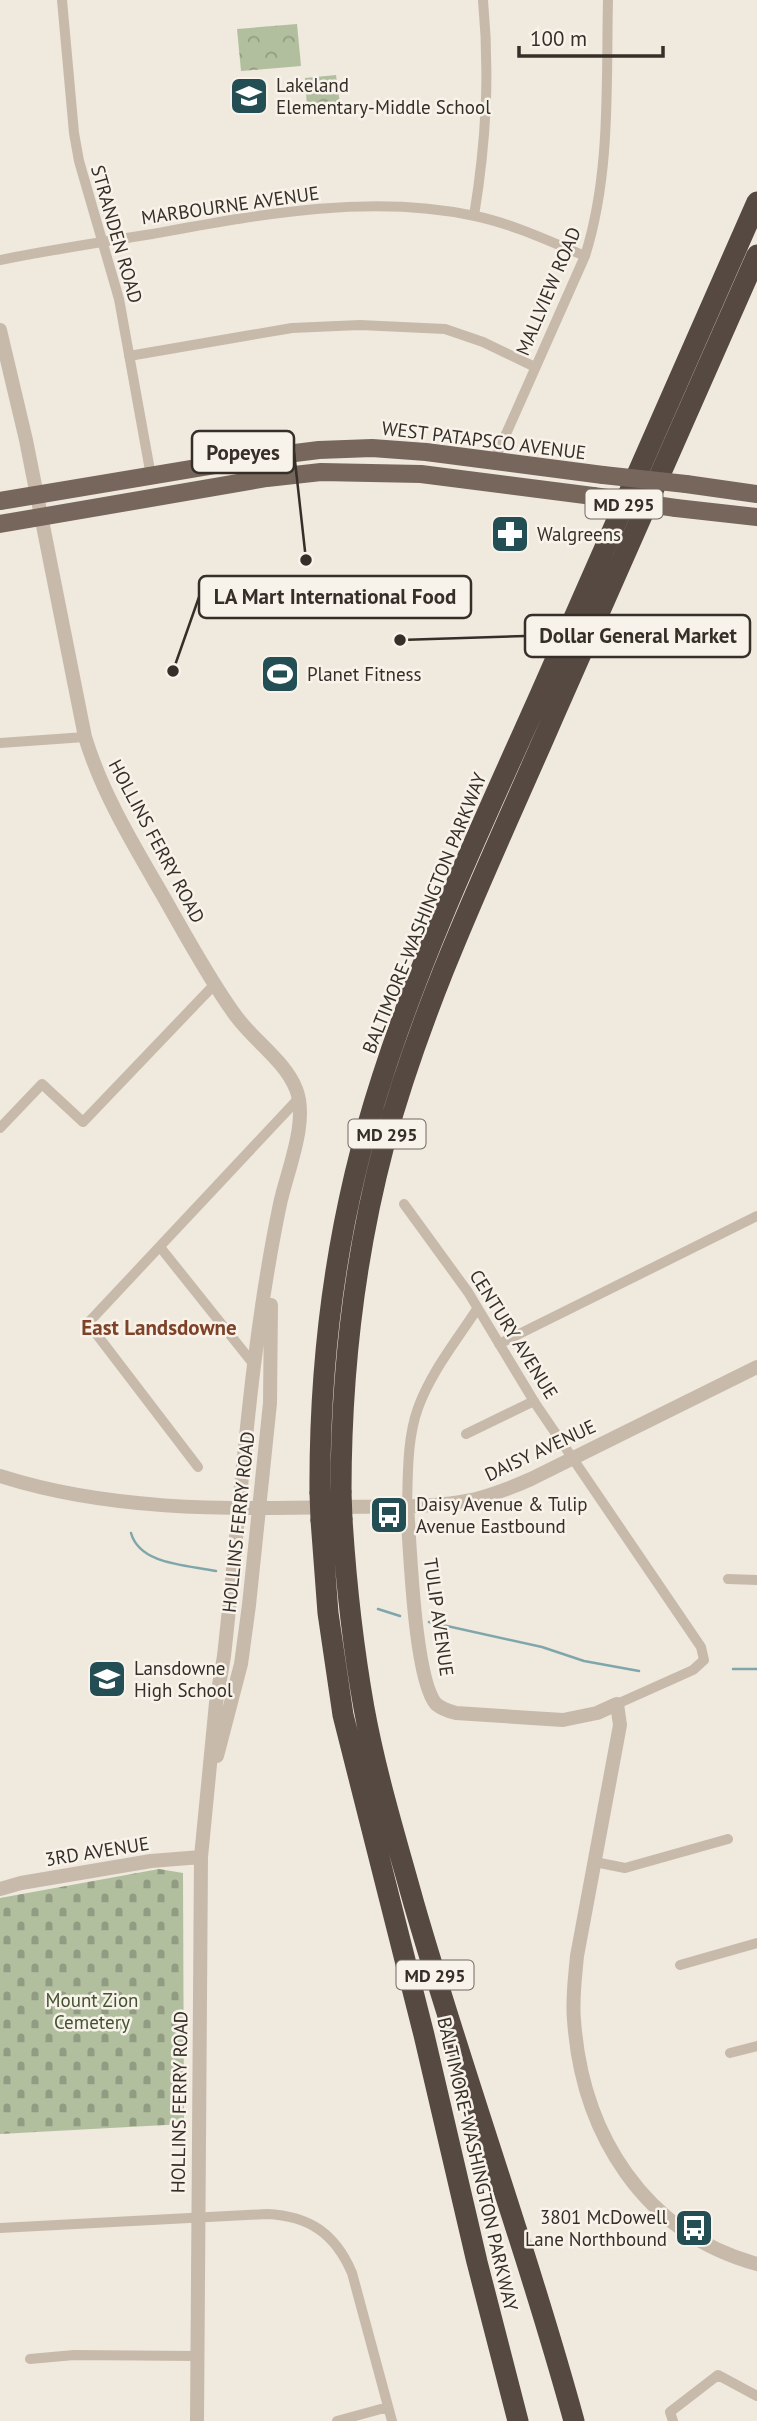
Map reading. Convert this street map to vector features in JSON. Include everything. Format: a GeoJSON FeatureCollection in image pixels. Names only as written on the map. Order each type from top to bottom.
{"type":"FeatureCollection","features":[{"type":"Feature","properties":{"kind":"highway","name":"BALTIMORE-WASHINGTON PARKWAY"},"geometry":{"type":"LineString","coordinates":[[518,2421],[477,2262],[411,1981],[346,1728],[334,1665],[328,1613],[331,1493],[322,1390],[333,1287],[352,1188],[382,1079],[418,979],[470,854],[757,202]]}},
{"type":"Feature","properties":{"kind":"highway","name":"BALTIMORE-WASHINGTON PARKWAY"},"geometry":{"type":"LineString","coordinates":[[331,1493],[355,1290],[373,1192],[401,1088],[462,928],[757,255]]}},
{"type":"Feature","properties":{"kind":"highway","name":"BALTIMORE-WASHINGTON PARKWAY"},"geometry":{"type":"LineString","coordinates":[[331,1519],[376,1763],[447,2015],[526,2258],[574,2421]]}},
{"type":"Feature","properties":{"kind":"main road","name":"WEST PATAPSCO AVENUE"},"geometry":{"type":"LineString","coordinates":[[0,501],[212,465],[319,450],[372,448],[426,452],[757,494]]}},
{"type":"Feature","properties":{"kind":"main road"},"geometry":{"type":"LineString","coordinates":[[155,498],[160,485],[203,478],[210,472],[212,465]]}},
{"type":"Feature","properties":{"kind":"main road"},"geometry":{"type":"LineString","coordinates":[[0,524],[267,478],[321,472],[421,474],[757,517]]}},
{"type":"Feature","properties":{"kind":"main road"},"geometry":{"type":"LineString","coordinates":[[485,482],[495,472],[588,483],[603,475]]}},
{"type":"Feature","properties":{"kind":"street","name":"STRANDEN ROAD"},"geometry":{"type":"LineString","coordinates":[[62,0],[79,161],[119,299],[151,475]]}},
{"type":"Feature","properties":{"kind":"street"},"geometry":{"type":"LineString","coordinates":[[474,216],[484,155],[488,92],[483,0]]}},
{"type":"Feature","properties":{"kind":"street","name":"MALLVIEW ROAD"},"geometry":{"type":"LineString","coordinates":[[494,461],[585,256],[598,207],[602,181],[608,0]]}},
{"type":"Feature","properties":{"kind":"street","name":"MARBOURNE AVENUE"},"geometry":{"type":"LineString","coordinates":[[0,260],[288,211],[373,207],[412,208],[474,216],[500,223],[585,256]]}},
{"type":"Feature","properties":{"kind":"street"},"geometry":{"type":"LineString","coordinates":[[129,356],[292,328],[360,325],[445,329],[483,342],[535,367]]}},
{"type":"Feature","properties":{"kind":"street","name":"HOLLINS FERRY ROAD"},"geometry":{"type":"LineString","coordinates":[[0,330],[42,517],[85,737],[94,767],[214,985],[247,1031],[286,1072],[299,1098],[296,1142],[271,1258],[255,1366],[201,1857],[197,2421]]}},
{"type":"Feature","properties":{"kind":"street"},"geometry":{"type":"LineString","coordinates":[[0,743],[85,737]]}},
{"type":"Feature","properties":{"kind":"street"},"geometry":{"type":"LineString","coordinates":[[0,1128],[42,1084],[83,1122],[214,985]]}},
{"type":"Feature","properties":{"kind":"street"},"geometry":{"type":"LineString","coordinates":[[198,1467],[88,1323],[299,1098]]}},
{"type":"Feature","properties":{"kind":"street","name":"CENTURY AVENUE"},"geometry":{"type":"LineString","coordinates":[[404,1204],[459,1278],[534,1401],[701,1647],[704,1660]]}},
{"type":"Feature","properties":{"kind":"street"},"geometry":{"type":"LineString","coordinates":[[499,1344],[757,1216]]}},
{"type":"Feature","properties":{"kind":"street"},"geometry":{"type":"LineString","coordinates":[[160,1247],[255,1366]]}},
{"type":"Feature","properties":{"kind":"street","name":"HOLLINS FERRY ROAD"},"geometry":{"type":"LineString","coordinates":[[209,1785],[242,1664],[270,1403],[271,1258]]}},
{"type":"Feature","properties":{"kind":"street","name":"TULIP AVENUE"},"geometry":{"type":"LineString","coordinates":[[477,1309],[425,1391],[418,1410],[409,1458],[407,1506],[417,1631],[425,1677],[437,1704],[456,1713],[563,1720],[597,1713],[693,1670],[704,1660]]}},
{"type":"Feature","properties":{"kind":"street","name":"DAISY AVENUE"},"geometry":{"type":"LineString","coordinates":[[0,1476],[90,1496],[240,1509],[407,1506],[455,1502],[502,1491],[757,1367]]}},
{"type":"Feature","properties":{"kind":"street"},"geometry":{"type":"LineString","coordinates":[[466,1434],[534,1401]]}},
{"type":"Feature","properties":{"kind":"street"},"geometry":{"type":"LineString","coordinates":[[729,1579],[757,1580]]}},
{"type":"Feature","properties":{"kind":"street"},"geometry":{"type":"LineString","coordinates":[[617,1704],[620,1726],[577,1956],[573,1995],[580,2069],[592,2107],[622,2166],[652,2206],[709,2248],[757,2264]]}},
{"type":"Feature","properties":{"kind":"street"},"geometry":{"type":"LineString","coordinates":[[595,1862],[633,1867],[728,1839]]}},
{"type":"Feature","properties":{"kind":"street","name":"3RD AVENUE"},"geometry":{"type":"LineString","coordinates":[[0,1889],[151,1861],[201,1857]]}},
{"type":"Feature","properties":{"kind":"street"},"geometry":{"type":"LineString","coordinates":[[680,1965],[757,1944]]}},
{"type":"Feature","properties":{"kind":"street"},"geometry":{"type":"LineString","coordinates":[[730,2053],[757,2046]]}},
{"type":"Feature","properties":{"kind":"street"},"geometry":{"type":"LineString","coordinates":[[0,2228],[198,2217],[285,2215],[299,2218],[332,2240],[346,2259],[392,2421]]}},
{"type":"Feature","properties":{"kind":"street"},"geometry":{"type":"LineString","coordinates":[[30,2359],[74,2355],[197,2356]]}},
{"type":"Feature","properties":{"kind":"street"},"geometry":{"type":"LineString","coordinates":[[673,2421],[670,2412],[718,2375],[757,2396]]}},
{"type":"Feature","properties":{"kind":"street"},"geometry":{"type":"LineString","coordinates":[[337,2421],[388,2407]]}},
{"type":"Feature","properties":{"kind":"green space"},"geometry":{"type":"Polygon","coordinates":[[[297,24],[301,66],[241,71],[237,29],[297,24]]]}},
{"type":"Feature","properties":{"kind":"green space"},"geometry":{"type":"Polygon","coordinates":[[[336,75],[340,104],[307,106],[305,78],[336,75]]]}},
{"type":"Feature","properties":{"kind":"green space","name":"Mount Zion Cemetery"},"geometry":{"type":"Polygon","coordinates":[[[159,1869],[183,1873],[184,2124],[0,2134],[0,1898],[159,1869]]]}},
{"type":"Feature","properties":{"kind":"waterway"},"geometry":{"type":"LineString","coordinates":[[131,1533],[136,1544],[154,1558],[216,1571]]}},
{"type":"Feature","properties":{"kind":"waterway"},"geometry":{"type":"LineString","coordinates":[[378,1609],[400,1616]]}},
{"type":"Feature","properties":{"kind":"waterway"},"geometry":{"type":"LineString","coordinates":[[429,1622],[542,1647],[584,1661],[639,1671]]}},
{"type":"Feature","properties":{"kind":"waterway"},"geometry":{"type":"LineString","coordinates":[[733,1669],[757,1669]]}},
{"type":"Feature","properties":{"kind":"place","name":"Lakeland Elementary-Middle School"},"geometry":{"type":"Point","coordinates":[249,96]}},
{"type":"Feature","properties":{"kind":"place","name":"Walgreens"},"geometry":{"type":"Point","coordinates":[510,534]}},
{"type":"Feature","properties":{"kind":"place","name":"Popeyes"},"geometry":{"type":"Point","coordinates":[306,560]}},
{"type":"Feature","properties":{"kind":"place","name":"Dollar General Market"},"geometry":{"type":"Point","coordinates":[400,640]}},
{"type":"Feature","properties":{"kind":"place","name":"LA Mart International Food"},"geometry":{"type":"Point","coordinates":[173,671]}},
{"type":"Feature","properties":{"kind":"place","name":"Planet Fitness"},"geometry":{"type":"Point","coordinates":[280,674]}},
{"type":"Feature","properties":{"kind":"place","name":"Daisy Avenue & Tulip Avenue Eastbound"},"geometry":{"type":"Point","coordinates":[389,1515]}},
{"type":"Feature","properties":{"kind":"place","name":"Lansdowne High School"},"geometry":{"type":"Point","coordinates":[107,1679]}},
{"type":"Feature","properties":{"kind":"place","name":"3801 McDowell Lane Northbound"},"geometry":{"type":"Point","coordinates":[694,2228]}},
{"type":"Feature","properties":{"kind":"district","name":"East Landsdowne"},"geometry":{"type":"Point","coordinates":[159,1327]}}]}
